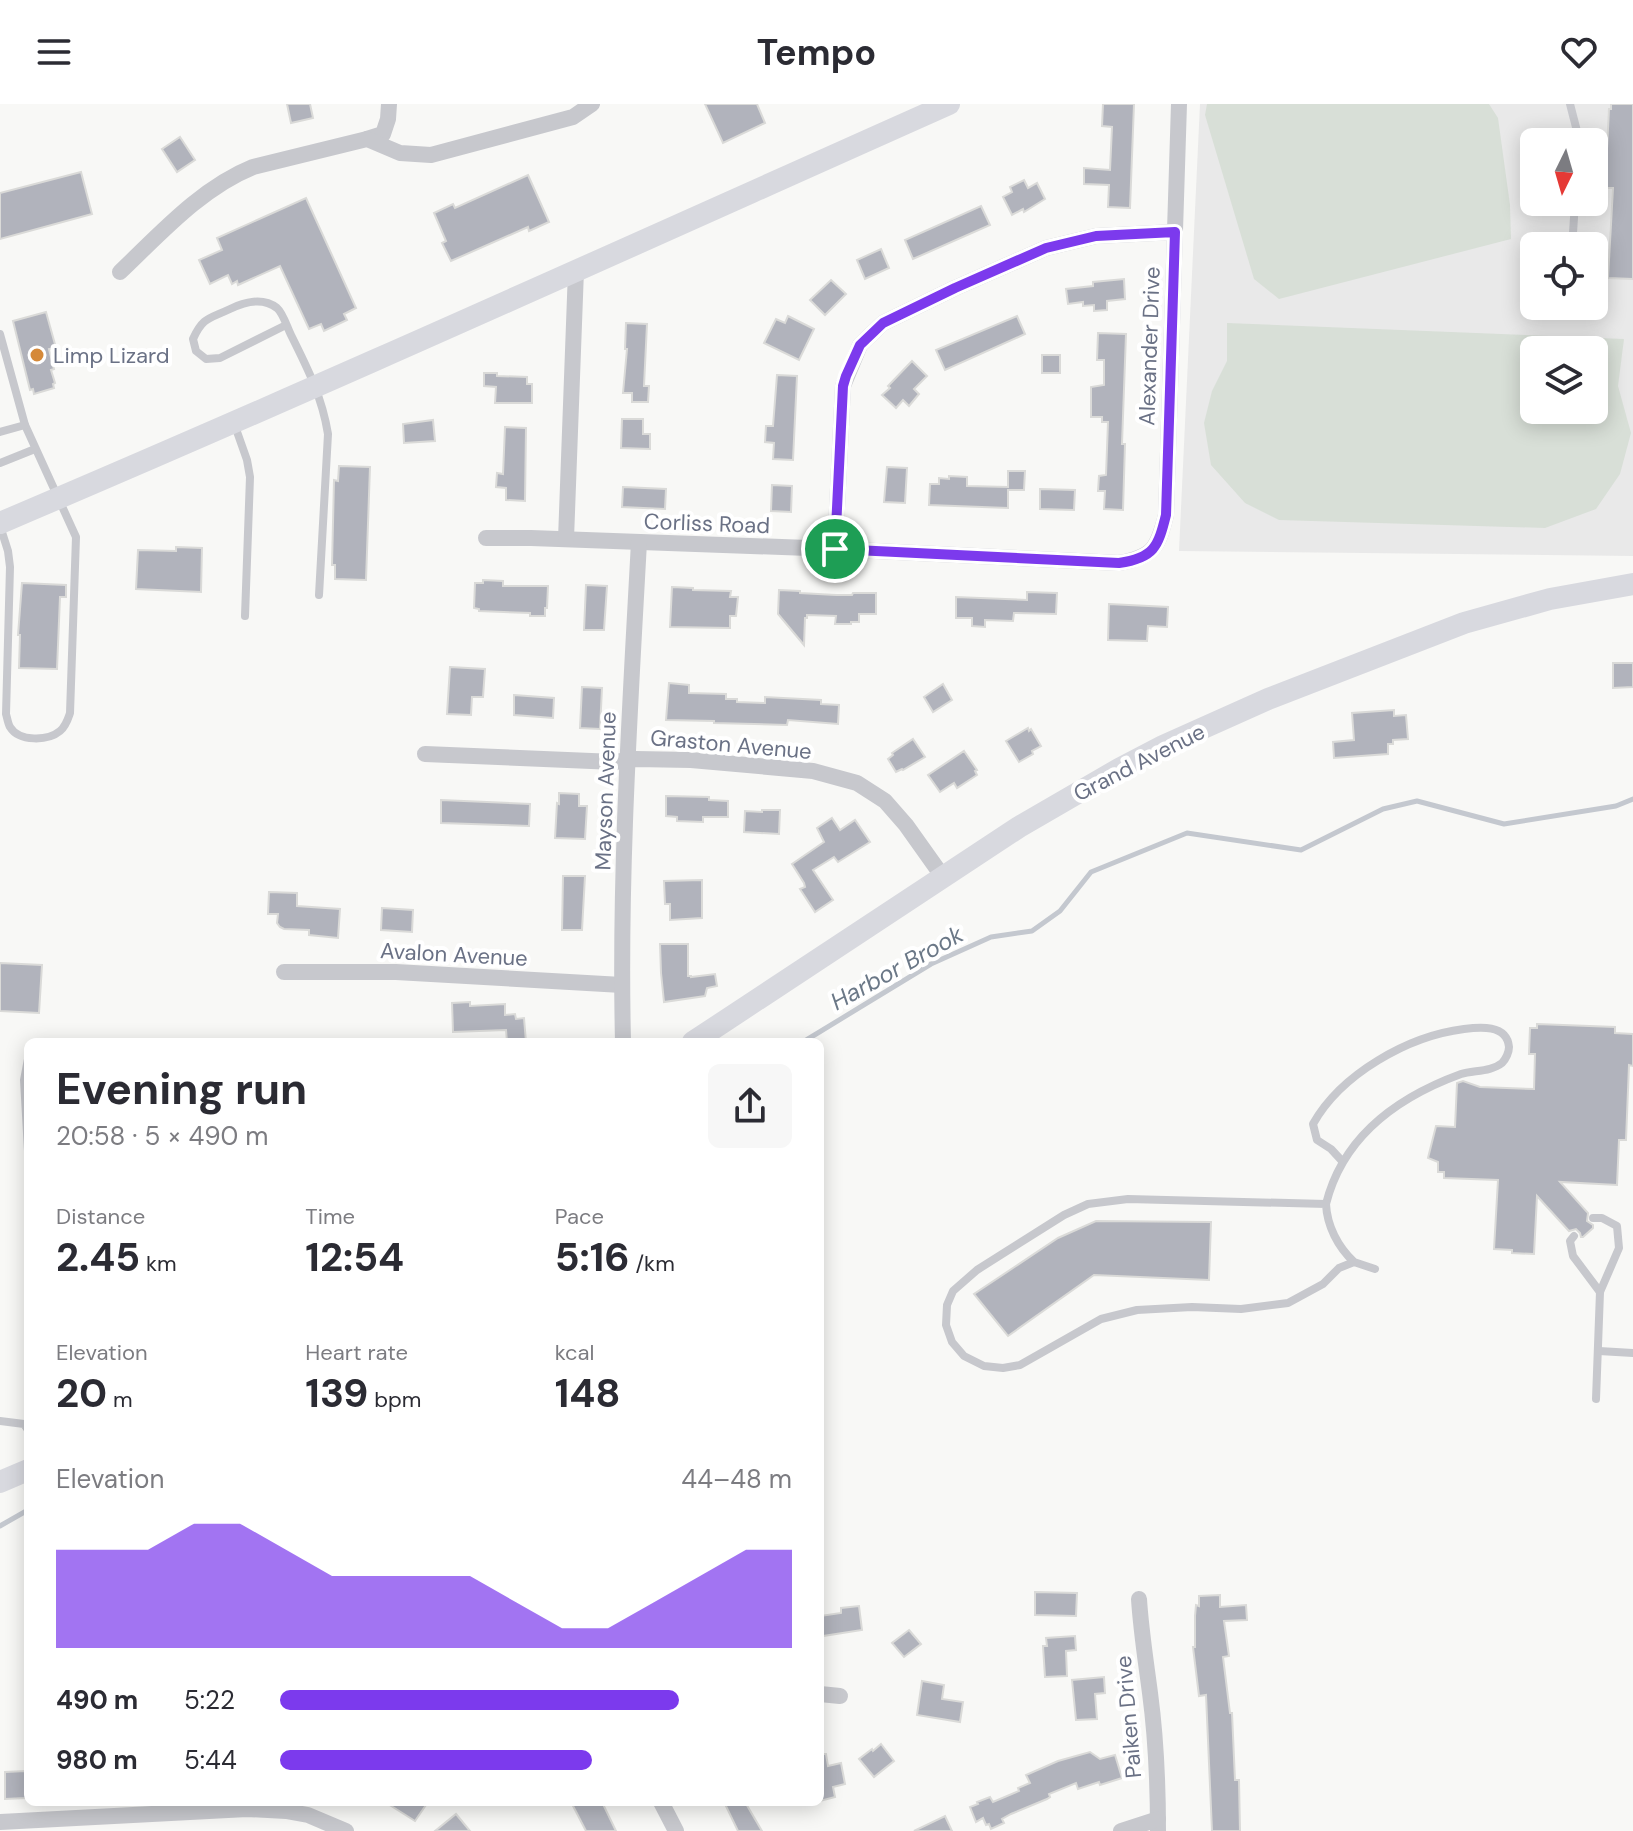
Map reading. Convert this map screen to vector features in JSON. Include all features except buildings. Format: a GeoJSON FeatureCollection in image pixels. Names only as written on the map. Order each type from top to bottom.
{"type":"FeatureCollection","features":[{"type":"Feature","properties":{"kind":"street"},"geometry":{"type":"LineString","coordinates":[[120,272],[170,223],[235,174],[383,134],[389,104]]}},
{"type":"Feature","properties":{"kind":"street"},"geometry":{"type":"LineString","coordinates":[[367,139],[400,153],[431,155],[573,117],[592,104]]}},
{"type":"Feature","properties":{"kind":"street","name":"Alexander Drive"},"geometry":{"type":"LineString","coordinates":[[1119,563],[1137,560],[1151,551],[1160,540],[1166,515],[1179,104]]}},
{"type":"Feature","properties":{"kind":"street"},"geometry":{"type":"LineString","coordinates":[[0,524],[375,361],[941,106]]}},
{"type":"Feature","properties":{"kind":"street"},"geometry":{"type":"LineString","coordinates":[[835,549],[843,386],[860,345],[883,323],[1046,248],[1096,236],[1175,232]]}},
{"type":"Feature","properties":{"kind":"street"},"geometry":{"type":"LineString","coordinates":[[566,539],[576,270]]}},
{"type":"Feature","properties":{"kind":"street","name":"Corliss Road"},"geometry":{"type":"LineString","coordinates":[[486,538],[835,549],[1119,563]]}},
{"type":"Feature","properties":{"kind":"street","name":"Mayson Avenue"},"geometry":{"type":"LineString","coordinates":[[623,1038],[622,936],[639,542]]}},
{"type":"Feature","properties":{"kind":"street","name":"Grand Avenue"},"geometry":{"type":"LineString","coordinates":[[699,1038],[1019,827],[1163,746],[1268,699],[1464,623],[1550,599],[1633,584]]}},
{"type":"Feature","properties":{"kind":"street","name":"Graston Avenue"},"geometry":{"type":"LineString","coordinates":[[425,754],[615,762],[636,759],[691,760],[813,771],[857,783],[885,801],[943,877]]}},
{"type":"Feature","properties":{"kind":"street","name":"Avalon Avenue"},"geometry":{"type":"LineString","coordinates":[[284,972],[396,972],[622,985]]}},
{"type":"Feature","properties":{"kind":"street"},"geometry":{"type":"LineString","coordinates":[[0,1482],[24,1472]]}},
{"type":"Feature","properties":{"kind":"street","name":"Paiken Drive"},"geometry":{"type":"LineString","coordinates":[[1139,1599],[1151,1694],[1158,1825]]}},
{"type":"Feature","properties":{"kind":"street"},"geometry":{"type":"LineString","coordinates":[[824,1694],[840,1696]]}},
{"type":"Feature","properties":{"kind":"street"},"geometry":{"type":"LineString","coordinates":[[0,1822],[139,1823],[242,1806]]}},
{"type":"Feature","properties":{"kind":"street"},"geometry":{"type":"LineString","coordinates":[[254,1806],[308,1815],[346,1831]]}},
{"type":"Feature","properties":{"kind":"street"},"geometry":{"type":"LineString","coordinates":[[663,1806],[676,1831]]}},
{"type":"Feature","properties":{"kind":"street"},"geometry":{"type":"LineString","coordinates":[[1121,1831],[1158,1825]]}},
{"type":"Feature","properties":{"kind":"lane"},"geometry":{"type":"LineString","coordinates":[[1570,104],[1576,128]]}},
{"type":"Feature","properties":{"kind":"lane"},"geometry":{"type":"LineString","coordinates":[[286,325],[220,358],[206,359],[196,351],[193,339],[200,323],[244,302],[262,302],[278,309],[286,325],[316,386],[328,434],[319,595]]}},
{"type":"Feature","properties":{"kind":"lane"},"geometry":{"type":"LineString","coordinates":[[0,334],[25,425],[76,537],[70,713],[60,731],[50,736],[24,737],[9,725],[6,714],[10,567],[0,524]]}},
{"type":"Feature","properties":{"kind":"lane"},"geometry":{"type":"LineString","coordinates":[[233,422],[250,477],[245,616]]}},
{"type":"Feature","properties":{"kind":"lane"},"geometry":{"type":"LineString","coordinates":[[0,432],[25,425]]}},
{"type":"Feature","properties":{"kind":"lane"},"geometry":{"type":"LineString","coordinates":[[0,463],[35,449]]}},
{"type":"Feature","properties":{"kind":"lane"},"geometry":{"type":"LineString","coordinates":[[1343,1162],[1317,1140],[1313,1124],[1323,1106],[1362,1070],[1408,1044],[1453,1031],[1482,1027],[1498,1030],[1507,1039],[1509,1050],[1503,1062],[1465,1072],[1406,1099],[1378,1119],[1343,1162],[1329,1190],[1327,1219],[1339,1244],[1354,1262],[1375,1269]]}},
{"type":"Feature","properties":{"kind":"lane"},"geometry":{"type":"LineString","coordinates":[[1326,1204],[1128,1199],[1088,1204],[1064,1215],[977,1270],[953,1291],[947,1305],[946,1325],[952,1342],[964,1356],[984,1366],[1003,1368],[1020,1365],[1101,1319],[1137,1310],[1192,1307],[1241,1309],[1288,1303],[1323,1284],[1339,1268],[1354,1262]]}},
{"type":"Feature","properties":{"kind":"lane"},"geometry":{"type":"LineString","coordinates":[[1593,1218],[1602,1218],[1617,1226],[1619,1248],[1600,1292],[1596,1399]]}},
{"type":"Feature","properties":{"kind":"lane"},"geometry":{"type":"LineString","coordinates":[[1574,1236],[1570,1241],[1573,1256],[1600,1292]]}},
{"type":"Feature","properties":{"kind":"lane"},"geometry":{"type":"LineString","coordinates":[[1599,1351],[1633,1353]]}},
{"type":"Feature","properties":{"kind":"lane"},"geometry":{"type":"LineString","coordinates":[[0,1421],[24,1424]]}},
{"type":"Feature","properties":{"kind":"shaded area"},"geometry":{"type":"Polygon","coordinates":[[[1200,104],[1633,104],[1633,556],[1179,551],[1200,104]]]}},
{"type":"Feature","properties":{"kind":"shaded area"},"geometry":{"type":"Polygon","coordinates":[[[1207,104],[1489,104],[1498,118],[1510,205],[1511,239],[1279,299],[1254,279],[1205,115],[1207,104]]]}},
{"type":"Feature","properties":{"kind":"shaded area"},"geometry":{"type":"Polygon","coordinates":[[[1227,323],[1550,336],[1520,336],[1520,424],[1608,424],[1608,338],[1624,339],[1618,386],[1631,433],[1620,474],[1596,509],[1545,528],[1279,520],[1245,503],[1211,465],[1204,423],[1212,391],[1227,361],[1227,323]]]}},
{"type":"Feature","properties":{"kind":"waterway","name":"Harbor Brook"},"geometry":{"type":"LineString","coordinates":[[810,1038],[931,964],[991,937],[1032,931],[1060,911],[1091,872],[1187,833],[1301,850],[1383,809],[1417,801],[1504,824],[1616,806],[1633,799]]}},
{"type":"Feature","properties":{"kind":"waterway","name":"Harbor Brook"},"geometry":{"type":"LineString","coordinates":[[0,1526],[24,1512]]}},
{"type":"Feature","properties":{"kind":"place","name":"Limp Lizard"},"geometry":{"type":"Point","coordinates":[37,355]}},
{"type":"Feature","properties":{"kind":"route"},"geometry":{"type":"LineString","coordinates":[[1175,232],[1166,515],[1160,540],[1151,551],[1137,560],[1119,563],[835,549],[843,386],[860,345],[883,323],[1046,248],[1096,236],[1175,232]]}}]}
